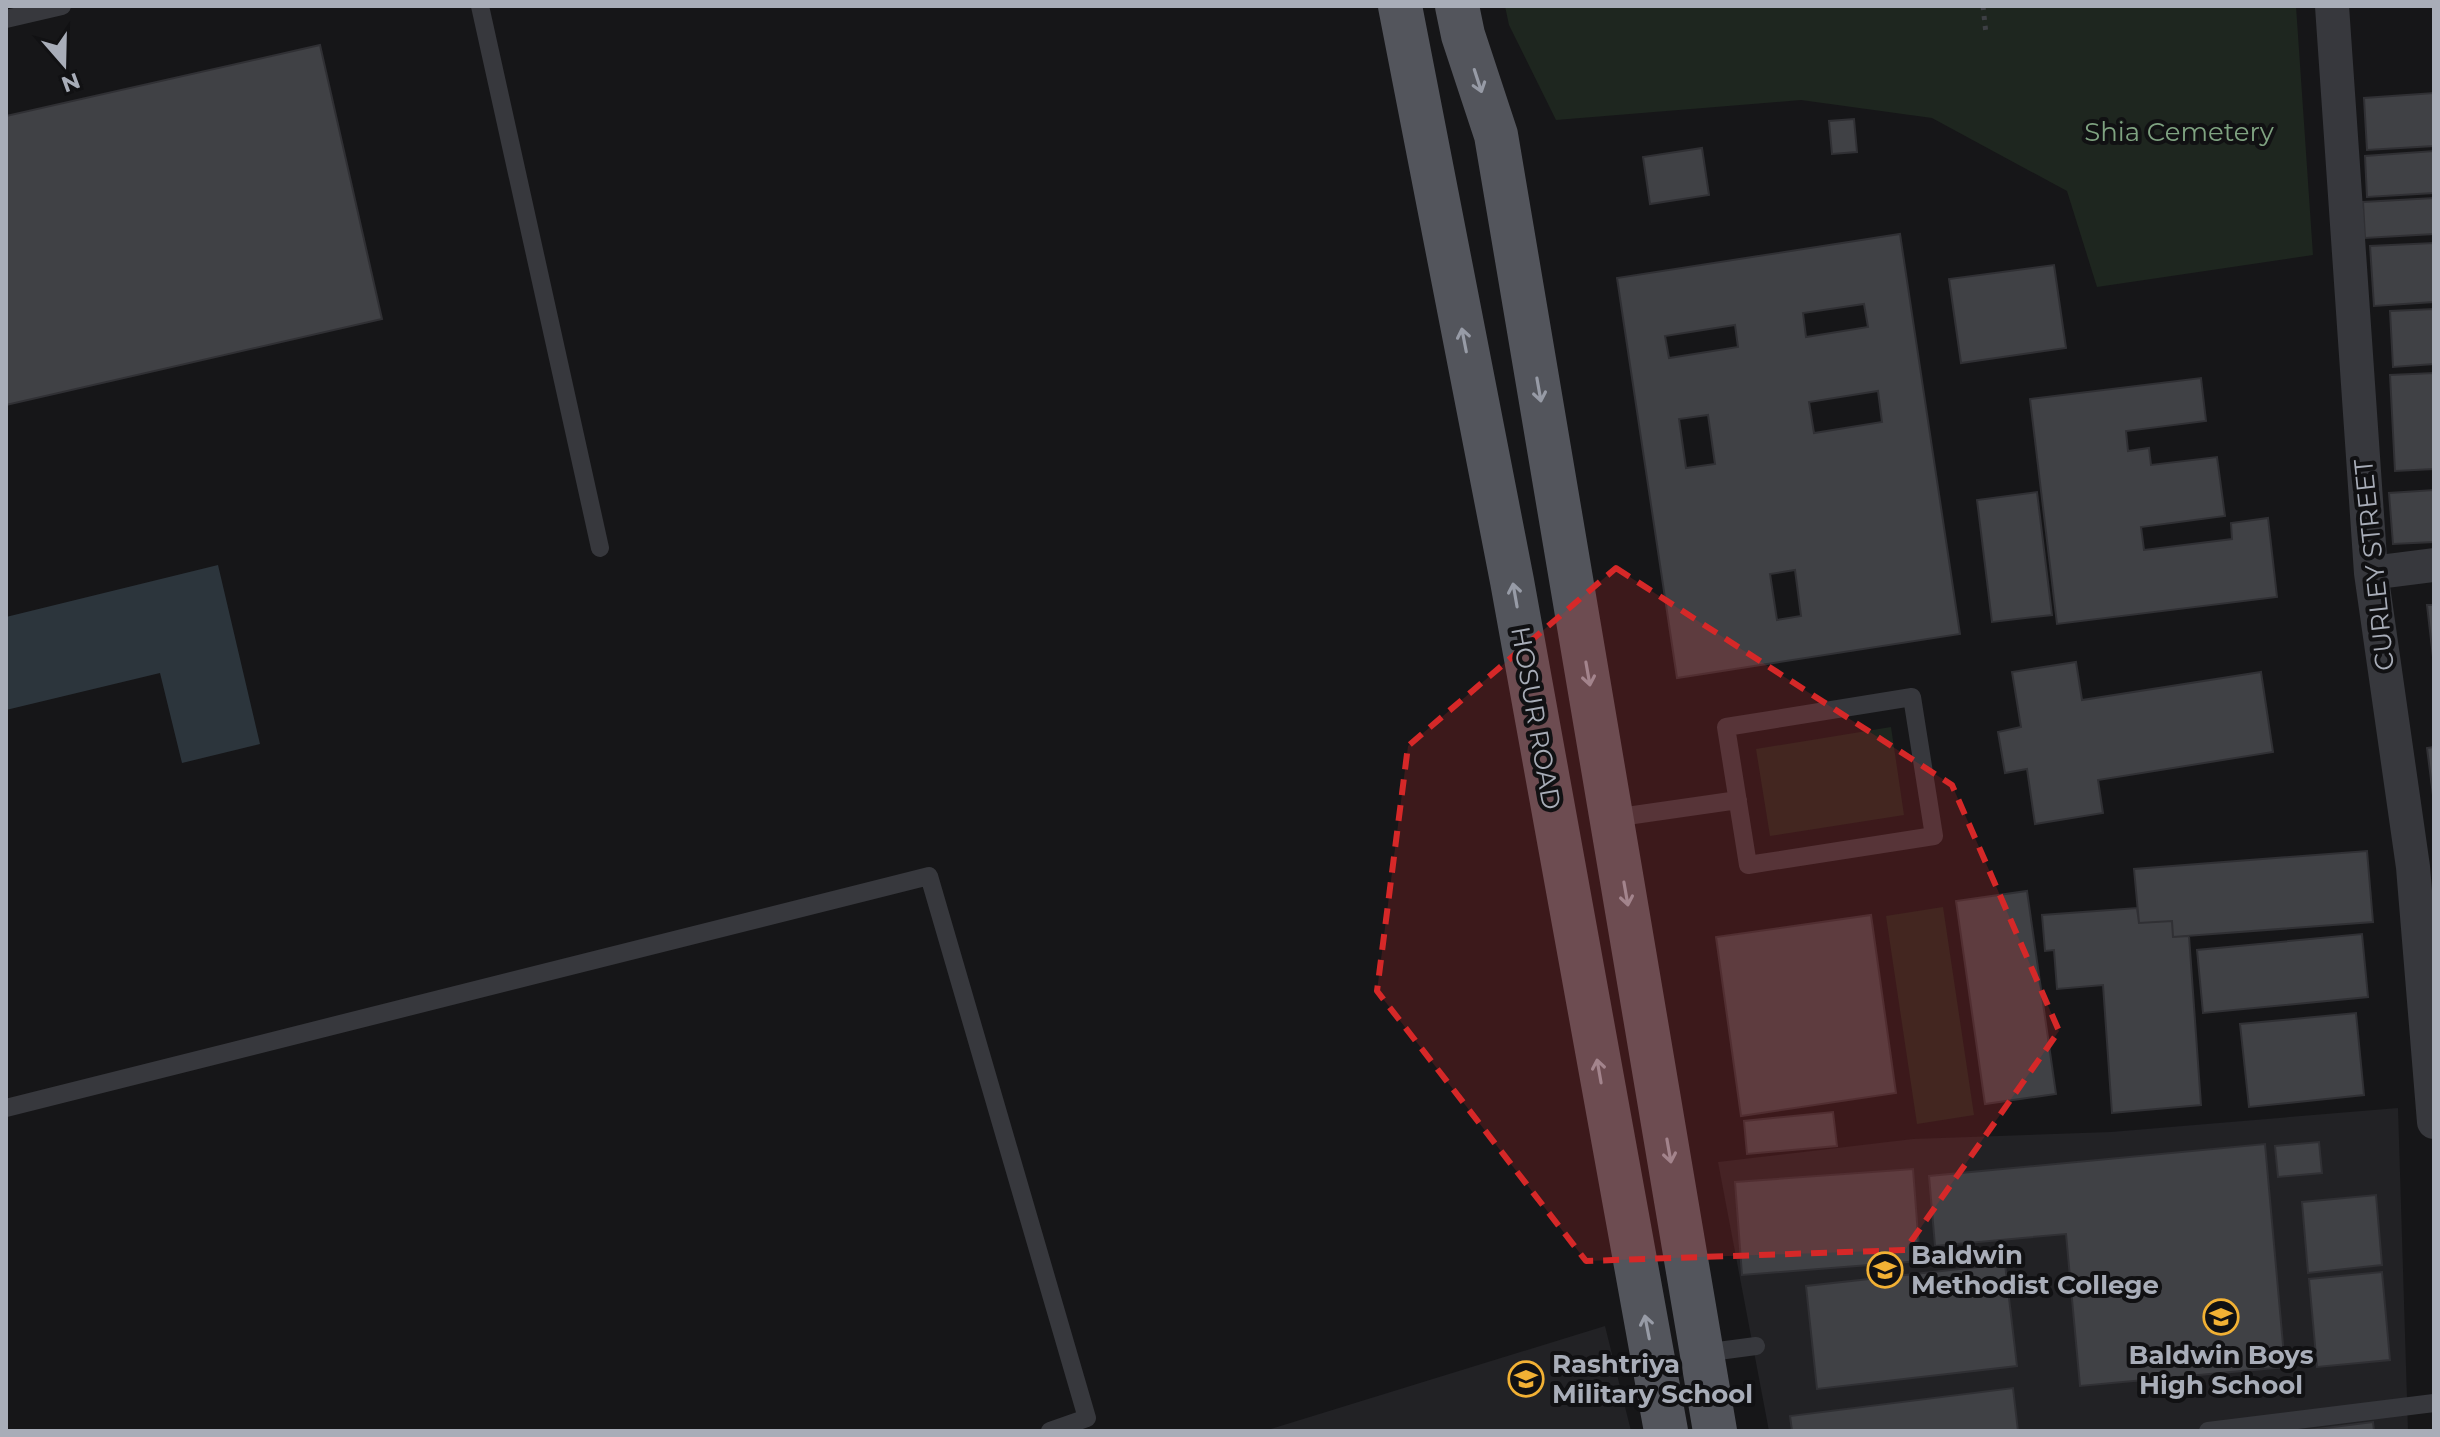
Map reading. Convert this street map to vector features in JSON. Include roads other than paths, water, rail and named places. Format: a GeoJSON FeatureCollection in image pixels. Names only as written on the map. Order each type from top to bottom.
{"type":"FeatureCollection","features":[{"type":"Feature","properties":{"kind":"main road","name":"HOSUR ROAD"},"geometry":{"type":"LineString","coordinates":[[1400,6],[1512,581],[1666,1431]]}},
{"type":"Feature","properties":{"kind":"main road"},"geometry":{"type":"LineString","coordinates":[[1457,6],[1463,35],[1496,135],[1715,1431]]}},
{"type":"Feature","properties":{"kind":"street","name":"CURLEY STREET"},"geometry":{"type":"LineString","coordinates":[[2332,6],[2371,573],[2413,867],[2434,1122]]}},
{"type":"Feature","properties":{"kind":"street"},"geometry":{"type":"LineString","coordinates":[[2371,573],[2434,565]]}},
{"type":"Feature","properties":{"kind":"lane"},"geometry":{"type":"LineString","coordinates":[[6,19],[62,6]]}},
{"type":"Feature","properties":{"kind":"lane"},"geometry":{"type":"LineString","coordinates":[[480,6],[600,548]]}},
{"type":"Feature","properties":{"kind":"lane"},"geometry":{"type":"LineString","coordinates":[[1912,697],[1934,836],[1748,865],[1738,800],[1726,727],[1912,697]]}},
{"type":"Feature","properties":{"kind":"lane"},"geometry":{"type":"LineString","coordinates":[[1613,818],[1738,800]]}},
{"type":"Feature","properties":{"kind":"lane"},"geometry":{"type":"LineString","coordinates":[[6,1108],[929,876],[1087,1418],[1050,1431]]}},
{"type":"Feature","properties":{"kind":"lane"},"geometry":{"type":"LineString","coordinates":[[1703,1353],[1756,1346]]}},
{"type":"Feature","properties":{"kind":"lane"},"geometry":{"type":"LineString","coordinates":[[2208,1431],[2434,1403]]}},
{"type":"Feature","properties":{"kind":"place","name":"Baldwin Methodist College"},"geometry":{"type":"Point","coordinates":[1885,1270]}},
{"type":"Feature","properties":{"kind":"place","name":"Baldwin Boys High School"},"geometry":{"type":"Point","coordinates":[2221,1317]}},
{"type":"Feature","properties":{"kind":"place","name":"Rashtriya Military School"},"geometry":{"type":"Point","coordinates":[1526,1379]}},
{"type":"Feature","properties":{"kind":"park label","name":"Shia Cemetery"},"geometry":{"type":"Point","coordinates":[2179,132]}}]}
